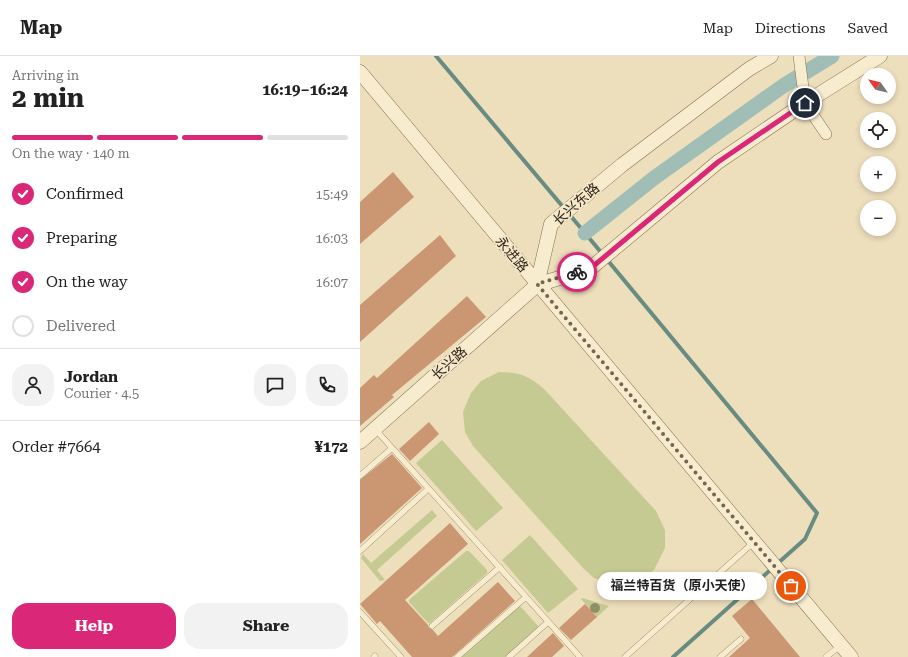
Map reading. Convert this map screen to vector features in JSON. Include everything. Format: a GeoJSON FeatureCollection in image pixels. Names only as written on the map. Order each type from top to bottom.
{"type":"FeatureCollection","features":[{"type":"Feature","properties":{"kind":"street","name":"长兴东路"},"geometry":{"type":"LineString","coordinates":[[537,284],[551,224],[682,119],[749,69],[771,56]]}},
{"type":"Feature","properties":{"kind":"street"},"geometry":{"type":"LineString","coordinates":[[799,56],[805,103],[826,134]]}},
{"type":"Feature","properties":{"kind":"street"},"geometry":{"type":"LineString","coordinates":[[537,284],[591,268],[718,162],[805,103],[880,56]]}},
{"type":"Feature","properties":{"kind":"street","name":"永进路"},"geometry":{"type":"LineString","coordinates":[[360,72],[851,657]]}},
{"type":"Feature","properties":{"kind":"street","name":"长兴路"},"geometry":{"type":"LineString","coordinates":[[360,442],[537,284]]}},
{"type":"Feature","properties":{"kind":"lane"},"geometry":{"type":"LineString","coordinates":[[375,429],[580,657]]}},
{"type":"Feature","properties":{"kind":"lane"},"geometry":{"type":"LineString","coordinates":[[360,476],[392,448]]}},
{"type":"Feature","properties":{"kind":"lane"},"geometry":{"type":"LineString","coordinates":[[360,551],[428,489]]}},
{"type":"Feature","properties":{"kind":"lane"},"geometry":{"type":"LineString","coordinates":[[625,657],[758,546]]}},
{"type":"Feature","properties":{"kind":"lane"},"geometry":{"type":"LineString","coordinates":[[432,626],[500,568]]}},
{"type":"Feature","properties":{"kind":"lane"},"geometry":{"type":"LineString","coordinates":[[457,657],[526,597]]}},
{"type":"Feature","properties":{"kind":"lane"},"geometry":{"type":"LineString","coordinates":[[360,612],[401,657]]}},
{"type":"Feature","properties":{"kind":"lane"},"geometry":{"type":"LineString","coordinates":[[510,657],[548,622]]}},
{"type":"Feature","properties":{"kind":"lane"},"geometry":{"type":"LineString","coordinates":[[720,657],[741,639]]}},
{"type":"Feature","properties":{"kind":"lane"},"geometry":{"type":"LineString","coordinates":[[826,657],[841,645]]}},
{"type":"Feature","properties":{"kind":"green space"},"geometry":{"type":"Polygon","coordinates":[[[499,372],[519,374],[534,381],[545,390],[656,511],[665,530],[665,548],[654,570],[633,583],[611,584],[594,578],[584,569],[473,446],[465,432],[463,412],[471,393],[481,381],[499,372]]]}},
{"type":"Feature","properties":{"kind":"green space"},"geometry":{"type":"Polygon","coordinates":[[[442,440],[503,508],[476,531],[416,463],[442,440]]]}},
{"type":"Feature","properties":{"kind":"green space"},"geometry":{"type":"Polygon","coordinates":[[[432,510],[437,516],[377,570],[385,580],[380,581],[361,558],[363,554],[371,563],[432,510]]]}},
{"type":"Feature","properties":{"kind":"green space"},"geometry":{"type":"Polygon","coordinates":[[[530,535],[578,589],[548,613],[502,560],[530,535]]]}},
{"type":"Feature","properties":{"kind":"green space"},"geometry":{"type":"Polygon","coordinates":[[[466,551],[469,551],[487,570],[487,573],[430,623],[428,623],[409,602],[409,600],[466,551]]]}},
{"type":"Feature","properties":{"kind":"green space"},"geometry":{"type":"Polygon","coordinates":[[[582,598],[609,606],[597,617],[581,599],[582,598]]]}},
{"type":"Feature","properties":{"kind":"green space"},"geometry":{"type":"Polygon","coordinates":[[[518,607],[521,607],[539,627],[507,657],[461,657],[518,607]]]}},
{"type":"Feature","properties":{"kind":"building"},"geometry":{"type":"Polygon","coordinates":[[[393,172],[414,197],[360,244],[360,202],[393,172]]]}},
{"type":"Feature","properties":{"kind":"building"},"geometry":{"type":"Polygon","coordinates":[[[440,235],[456,256],[360,342],[360,305],[440,235]]]}},
{"type":"Feature","properties":{"kind":"building"},"geometry":{"type":"Polygon","coordinates":[[[467,296],[486,317],[392,395],[394,397],[360,426],[360,388],[374,375],[377,378],[467,296]]]}},
{"type":"Feature","properties":{"kind":"building"},"geometry":{"type":"Polygon","coordinates":[[[429,422],[439,434],[410,461],[399,449],[429,422]]]}},
{"type":"Feature","properties":{"kind":"building"},"geometry":{"type":"Polygon","coordinates":[[[392,454],[422,488],[360,544],[360,480],[392,454]]]}},
{"type":"Feature","properties":{"kind":"building"},"geometry":{"type":"Polygon","coordinates":[[[450,523],[468,544],[405,600],[429,628],[438,636],[498,582],[515,601],[452,657],[412,657],[380,621],[377,624],[360,604],[450,523]]]}},
{"type":"Feature","properties":{"kind":"building"},"geometry":{"type":"Polygon","coordinates":[[[752,599],[800,657],[729,657],[750,638],[732,616],[752,599]]]}},
{"type":"Feature","properties":{"kind":"building"},"geometry":{"type":"Polygon","coordinates":[[[585,604],[597,617],[571,640],[559,628],[585,604]]]}},
{"type":"Feature","properties":{"kind":"building"},"geometry":{"type":"Polygon","coordinates":[[[553,633],[564,646],[552,657],[527,657],[553,633]]]}},
{"type":"Feature","properties":{"kind":"waterway"},"geometry":{"type":"LineString","coordinates":[[436,56],[817,513],[805,539],[673,657]]}},
{"type":"Feature","properties":{"kind":"waterway"},"geometry":{"type":"LineString","coordinates":[[585,233],[654,178],[783,86],[832,56]]}},
{"type":"Feature","properties":{"kind":"way so far"},"geometry":{"type":"LineString","coordinates":[[577,272],[537,284],[791,586]]}},
{"type":"Feature","properties":{"kind":"place","name":"福兰特百货（原小天使）"},"geometry":{"type":"Point","coordinates":[791,586]}},
{"type":"Feature","properties":{"kind":"route"},"geometry":{"type":"LineString","coordinates":[[577,272],[591,268],[650,217],[718,162],[805,103]]}}]}
